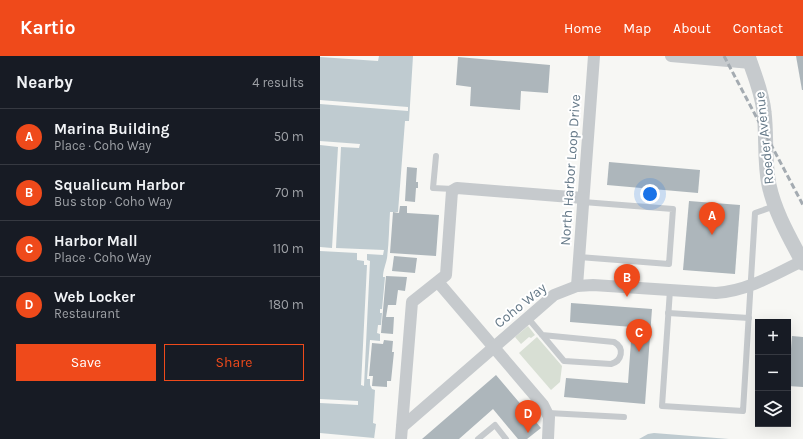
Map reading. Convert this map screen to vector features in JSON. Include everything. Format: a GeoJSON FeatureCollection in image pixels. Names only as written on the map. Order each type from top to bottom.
{"type":"FeatureCollection","features":[{"type":"Feature","properties":{"kind":"street","name":"North Harbor Loop Drive"},"geometry":{"type":"LineString","coordinates":[[577,286],[594,56]]}},
{"type":"Feature","properties":{"kind":"street"},"geometry":{"type":"LineString","coordinates":[[672,56],[750,60]]}},
{"type":"Feature","properties":{"kind":"street","name":"Roeder Avenue"},"geometry":{"type":"LineString","coordinates":[[750,60],[759,87],[764,110],[768,178],[775,206],[802,262]]}},
{"type":"Feature","properties":{"kind":"street"},"geometry":{"type":"LineString","coordinates":[[401,433],[412,302],[446,275],[451,195],[453,189],[486,190],[583,200]]}},
{"type":"Feature","properties":{"kind":"street","name":"Coho Way"},"geometry":{"type":"LineString","coordinates":[[401,433],[494,347],[554,295],[577,286],[593,285],[724,293],[751,286],[802,262]]}},
{"type":"Feature","properties":{"kind":"street"},"geometry":{"type":"LineString","coordinates":[[438,282],[543,405],[548,413],[548,439]]}},
{"type":"Feature","properties":{"kind":"lane"},"geometry":{"type":"LineString","coordinates":[[436,156],[433,188],[453,189]]}},
{"type":"Feature","properties":{"kind":"lane"},"geometry":{"type":"LineString","coordinates":[[579,257],[669,264],[673,209],[583,200]]}},
{"type":"Feature","properties":{"kind":"lane"},"geometry":{"type":"LineString","coordinates":[[670,290],[662,406],[743,411],[755,213],[775,206]]}},
{"type":"Feature","properties":{"kind":"lane"},"geometry":{"type":"LineString","coordinates":[[668,313],[749,318]]}},
{"type":"Feature","properties":{"kind":"lane"},"geometry":{"type":"LineString","coordinates":[[527,318],[564,361],[611,364],[618,361],[621,354],[620,347],[614,342],[542,335]]}},
{"type":"Feature","properties":{"kind":"lane"},"geometry":{"type":"LineString","coordinates":[[548,413],[624,417]]}},
{"type":"Feature","properties":{"kind":"lane"},"geometry":{"type":"LineString","coordinates":[[478,439],[495,425],[506,439]]}},
{"type":"Feature","properties":{"kind":"shaded area"},"geometry":{"type":"Polygon","coordinates":[[[379,56],[413,56],[409,121],[405,121],[398,212],[390,212],[388,252],[383,274],[383,277],[385,277],[382,309],[380,309],[380,313],[382,313],[381,325],[378,325],[377,333],[380,334],[380,341],[370,340],[367,379],[370,379],[370,385],[372,389],[375,390],[373,423],[376,424],[374,439],[320,439],[320,57],[378,61],[379,56]]]}},
{"type":"Feature","properties":{"kind":"shaded area"},"geometry":{"type":"Polygon","coordinates":[[[528,326],[535,335],[531,338],[529,337],[521,344],[515,337],[528,326]]]}},
{"type":"Feature","properties":{"kind":"shaded area"},"geometry":{"type":"Polygon","coordinates":[[[537,337],[562,366],[560,382],[551,390],[519,353],[537,337]]]}},
{"type":"Feature","properties":{"kind":"shaded area"},"geometry":{"type":"Polygon","coordinates":[[[654,433],[729,439],[639,439],[648,434],[654,433]]]}},
{"type":"Feature","properties":{"kind":"pier"},"geometry":{"type":"Polygon","coordinates":[[[320,100],[408,107],[408,111],[320,104],[320,100]]]}},
{"type":"Feature","properties":{"kind":"pier"},"geometry":{"type":"Polygon","coordinates":[[[320,141],[360,144],[359,148],[341,147],[336,248],[384,250],[383,255],[367,254],[367,260],[370,261],[364,386],[361,385],[367,265],[364,265],[364,261],[357,260],[357,253],[320,251],[320,247],[332,248],[338,147],[320,145],[320,141]]]}},
{"type":"Feature","properties":{"kind":"pier"},"geometry":{"type":"Polygon","coordinates":[[[320,399],[358,401],[358,405],[320,403],[320,399]]]}},
{"type":"Feature","properties":{"kind":"pier"},"geometry":{"type":"Polygon","coordinates":[[[320,433],[374,438],[374,439],[320,439],[320,433]]]}},
{"type":"Feature","properties":{"kind":"building"},"geometry":{"type":"Polygon","coordinates":[[[796,56],[803,56],[803,90],[802,90],[796,56]]]}},
{"type":"Feature","properties":{"kind":"building"},"geometry":{"type":"Polygon","coordinates":[[[458,57],[550,65],[548,93],[521,91],[520,110],[470,106],[471,87],[456,85],[458,57]]]}},
{"type":"Feature","properties":{"kind":"building"},"geometry":{"type":"Polygon","coordinates":[[[609,162],[700,170],[698,193],[607,185],[609,162]]]}},
{"type":"Feature","properties":{"kind":"building"},"geometry":{"type":"Polygon","coordinates":[[[407,167],[417,168],[416,182],[418,182],[418,188],[416,188],[415,202],[405,201],[407,167]]]}},
{"type":"Feature","properties":{"kind":"building"},"geometry":{"type":"Polygon","coordinates":[[[689,201],[740,205],[735,274],[683,270],[689,201]]]}},
{"type":"Feature","properties":{"kind":"building"},"geometry":{"type":"Polygon","coordinates":[[[400,206],[407,206],[407,213],[439,215],[436,256],[390,253],[393,212],[399,213],[400,206]]]}},
{"type":"Feature","properties":{"kind":"building"},"geometry":{"type":"Polygon","coordinates":[[[394,256],[417,258],[415,273],[392,271],[394,256]]]}},
{"type":"Feature","properties":{"kind":"building"},"geometry":{"type":"Polygon","coordinates":[[[386,276],[407,277],[405,291],[398,290],[396,305],[388,305],[386,317],[394,317],[393,334],[381,333],[386,276]]]}},
{"type":"Feature","properties":{"kind":"building"},"geometry":{"type":"Polygon","coordinates":[[[571,303],[652,309],[645,404],[564,397],[566,378],[628,383],[632,327],[570,322],[571,303]]]}},
{"type":"Feature","properties":{"kind":"building"},"geometry":{"type":"Polygon","coordinates":[[[792,336],[803,337],[803,387],[791,386],[792,336]]]}},
{"type":"Feature","properties":{"kind":"building"},"geometry":{"type":"Polygon","coordinates":[[[384,340],[393,341],[392,352],[394,352],[391,381],[387,381],[387,387],[372,386],[373,376],[369,376],[372,343],[383,344],[384,340]]]}},
{"type":"Feature","properties":{"kind":"building"},"geometry":{"type":"Polygon","coordinates":[[[496,375],[541,428],[527,439],[518,439],[493,409],[459,439],[422,439],[496,375]]]}},
{"type":"Feature","properties":{"kind":"railway"},"geometry":{"type":"LineString","coordinates":[[724,56],[803,205]]}},
{"type":"Feature","properties":{"kind":"place","name":"Marina Building"},"geometry":{"type":"Point","coordinates":[712,235]}},
{"type":"Feature","properties":{"kind":"place","name":"Squalicum Harbor"},"geometry":{"type":"Point","coordinates":[627,297]}},
{"type":"Feature","properties":{"kind":"place","name":"Harbor Mall"},"geometry":{"type":"Point","coordinates":[639,352]}},
{"type":"Feature","properties":{"kind":"place","name":"Web Locker"},"geometry":{"type":"Point","coordinates":[528,433]}}]}
